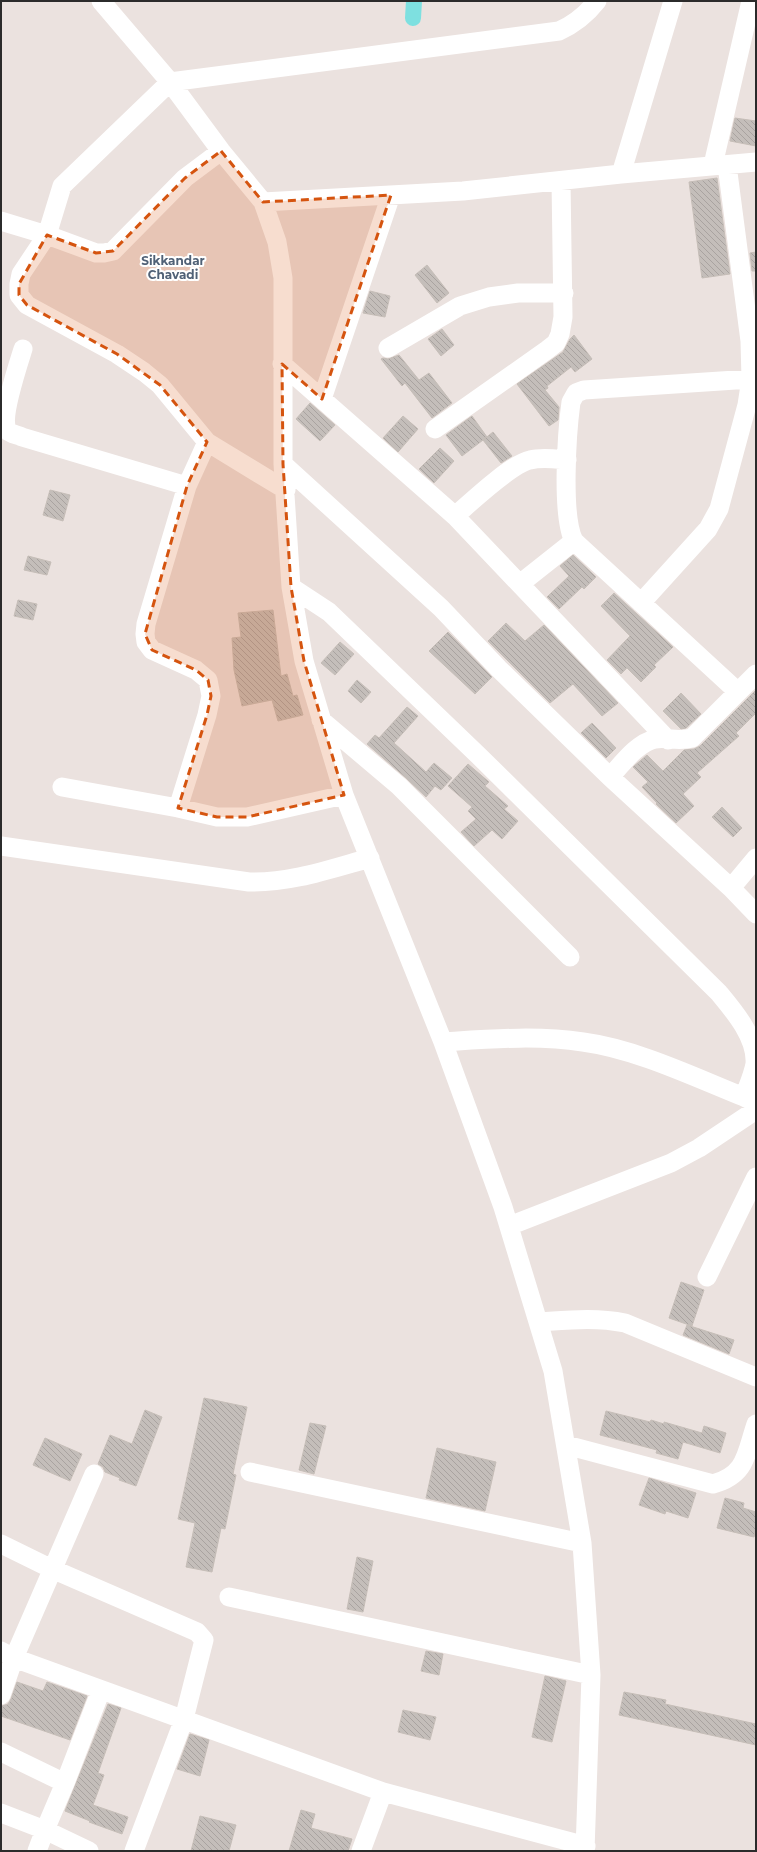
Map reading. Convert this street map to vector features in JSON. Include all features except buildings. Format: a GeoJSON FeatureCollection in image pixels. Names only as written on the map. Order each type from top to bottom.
{"type":"FeatureCollection","features":[{"type":"Feature","properties":{"kind":"street"},"geometry":{"type":"LineString","coordinates":[[7,1654],[101,1690],[383,1792],[585,1849],[591,1675],[582,1543],[553,1371],[509,1226],[443,1042],[344,795],[304,661],[291,587],[286,490],[283,464],[283,278],[277,242],[263,202],[170,82],[101,1]]}},
{"type":"Feature","properties":{"kind":"street"},"geometry":{"type":"LineString","coordinates":[[286,490],[207,442],[160,385],[144,372],[117,354],[27,305],[19,295],[19,284],[22,274],[47,235],[62,186],[170,82],[559,31],[575,24],[597,1]]}},
{"type":"Feature","properties":{"kind":"street"},"geometry":{"type":"LineString","coordinates":[[621,174],[673,1]]}},
{"type":"Feature","properties":{"kind":"street"},"geometry":{"type":"LineString","coordinates":[[641,603],[701,538],[708,529],[719,509],[747,405],[751,379],[750,341],[720,165],[751,1]]}},
{"type":"Feature","properties":{"kind":"street"},"geometry":{"type":"LineString","coordinates":[[1,221],[47,235],[96,253],[113,251],[185,178],[222,151]]}},
{"type":"Feature","properties":{"kind":"street"},"geometry":{"type":"LineString","coordinates":[[263,202],[464,191],[621,174],[756,162]]}},
{"type":"Feature","properties":{"kind":"street"},"geometry":{"type":"LineString","coordinates":[[435,429],[556,343],[562,327],[564,293],[561,181]]}},
{"type":"Feature","properties":{"kind":"street"},"geometry":{"type":"LineString","coordinates":[[322,399],[391,195]]}},
{"type":"Feature","properties":{"kind":"street"},"geometry":{"type":"LineString","coordinates":[[388,348],[460,306],[489,297],[518,293],[564,293]]}},
{"type":"Feature","properties":{"kind":"street"},"geometry":{"type":"LineString","coordinates":[[24,350],[2,408],[2,421],[7,430],[22,437],[186,486]]}},
{"type":"Feature","properties":{"kind":"street"},"geometry":{"type":"LineString","coordinates":[[282,364],[455,516],[668,740]]}},
{"type":"Feature","properties":{"kind":"street"},"geometry":{"type":"LineString","coordinates":[[738,692],[574,541],[568,523],[567,460],[571,402],[576,393],[584,390],[751,379]]}},
{"type":"Feature","properties":{"kind":"street"},"geometry":{"type":"LineString","coordinates":[[178,808],[211,696],[208,680],[196,670],[152,650],[146,642],[144,634],[186,486],[207,442]]}},
{"type":"Feature","properties":{"kind":"street"},"geometry":{"type":"LineString","coordinates":[[455,516],[514,467],[528,460],[543,458],[567,460]]}},
{"type":"Feature","properties":{"kind":"street"},"geometry":{"type":"LineString","coordinates":[[283,464],[441,608],[499,669],[610,777],[731,888],[756,914]]}},
{"type":"Feature","properties":{"kind":"street"},"geometry":{"type":"LineString","coordinates":[[520,583],[574,541]]}},
{"type":"Feature","properties":{"kind":"street"},"geometry":{"type":"LineString","coordinates":[[291,587],[329,612],[479,756],[719,993],[735,1012],[752,1040],[755,1052],[752,1103],[698,1148],[671,1163],[509,1226]]}},
{"type":"Feature","properties":{"kind":"street"},"geometry":{"type":"LineString","coordinates":[[610,777],[643,744],[655,739],[681,741],[692,738],[756,674]]}},
{"type":"Feature","properties":{"kind":"street"},"geometry":{"type":"LineString","coordinates":[[321,720],[399,786],[570,957]]}},
{"type":"Feature","properties":{"kind":"street"},"geometry":{"type":"LineString","coordinates":[[62,787],[178,808],[217,817],[247,817],[344,795]]}},
{"type":"Feature","properties":{"kind":"street"},"geometry":{"type":"LineString","coordinates":[[1,846],[249,882],[271,883],[293,879],[370,858]]}},
{"type":"Feature","properties":{"kind":"street"},"geometry":{"type":"LineString","coordinates":[[731,888],[756,858]]}},
{"type":"Feature","properties":{"kind":"street"},"geometry":{"type":"LineString","coordinates":[[443,1042],[519,1037],[584,1042],[655,1061],[752,1103]]}},
{"type":"Feature","properties":{"kind":"street"},"geometry":{"type":"LineString","coordinates":[[708,1277],[756,1177]]}},
{"type":"Feature","properties":{"kind":"street"},"geometry":{"type":"LineString","coordinates":[[539,1322],[583,1318],[606,1319],[625,1323],[756,1377]]}},
{"type":"Feature","properties":{"kind":"street"},"geometry":{"type":"LineString","coordinates":[[566,1445],[713,1484],[726,1480],[741,1468],[756,1424]]}},
{"type":"Feature","properties":{"kind":"street"},"geometry":{"type":"LineString","coordinates":[[250,1472],[582,1543]]}},
{"type":"Feature","properties":{"kind":"street"},"geometry":{"type":"LineString","coordinates":[[1,1695],[7,1654],[52,1569],[94,1474]]}},
{"type":"Feature","properties":{"kind":"street"},"geometry":{"type":"LineString","coordinates":[[1,1544],[52,1569],[198,1632],[204,1640],[204,1648],[184,1719],[134,1851]]}},
{"type":"Feature","properties":{"kind":"street"},"geometry":{"type":"LineString","coordinates":[[229,1597],[591,1675]]}},
{"type":"Feature","properties":{"kind":"street"},"geometry":{"type":"LineString","coordinates":[[37,1851],[101,1690]]}},
{"type":"Feature","properties":{"kind":"street"},"geometry":{"type":"LineString","coordinates":[[1,1752],[65,1783]]}},
{"type":"Feature","properties":{"kind":"street"},"geometry":{"type":"LineString","coordinates":[[361,1851],[383,1792]]}},
{"type":"Feature","properties":{"kind":"street"},"geometry":{"type":"LineString","coordinates":[[1,1812],[45,1830],[89,1851]]}},
{"type":"Feature","properties":{"kind":"highlighted area"},"geometry":{"type":"Polygon","coordinates":[[[221,151],[263,202],[391,195],[322,399],[282,364],[283,464],[291,587],[304,661],[344,795],[247,817],[217,817],[178,808],[207,715],[211,696],[208,680],[196,670],[152,650],[145,634],[187,486],[207,442],[160,385],[117,354],[27,305],[19,295],[19,284],[47,235],[96,253],[113,251],[185,178],[221,151]]]}},
{"type":"Feature","properties":{"kind":"waterway"},"geometry":{"type":"LineString","coordinates":[[413,18],[414,1]]}},
{"type":"Feature","properties":{"kind":"district","name":"Sikkandar Chavadi"},"geometry":{"type":"Point","coordinates":[173,267]}}]}
